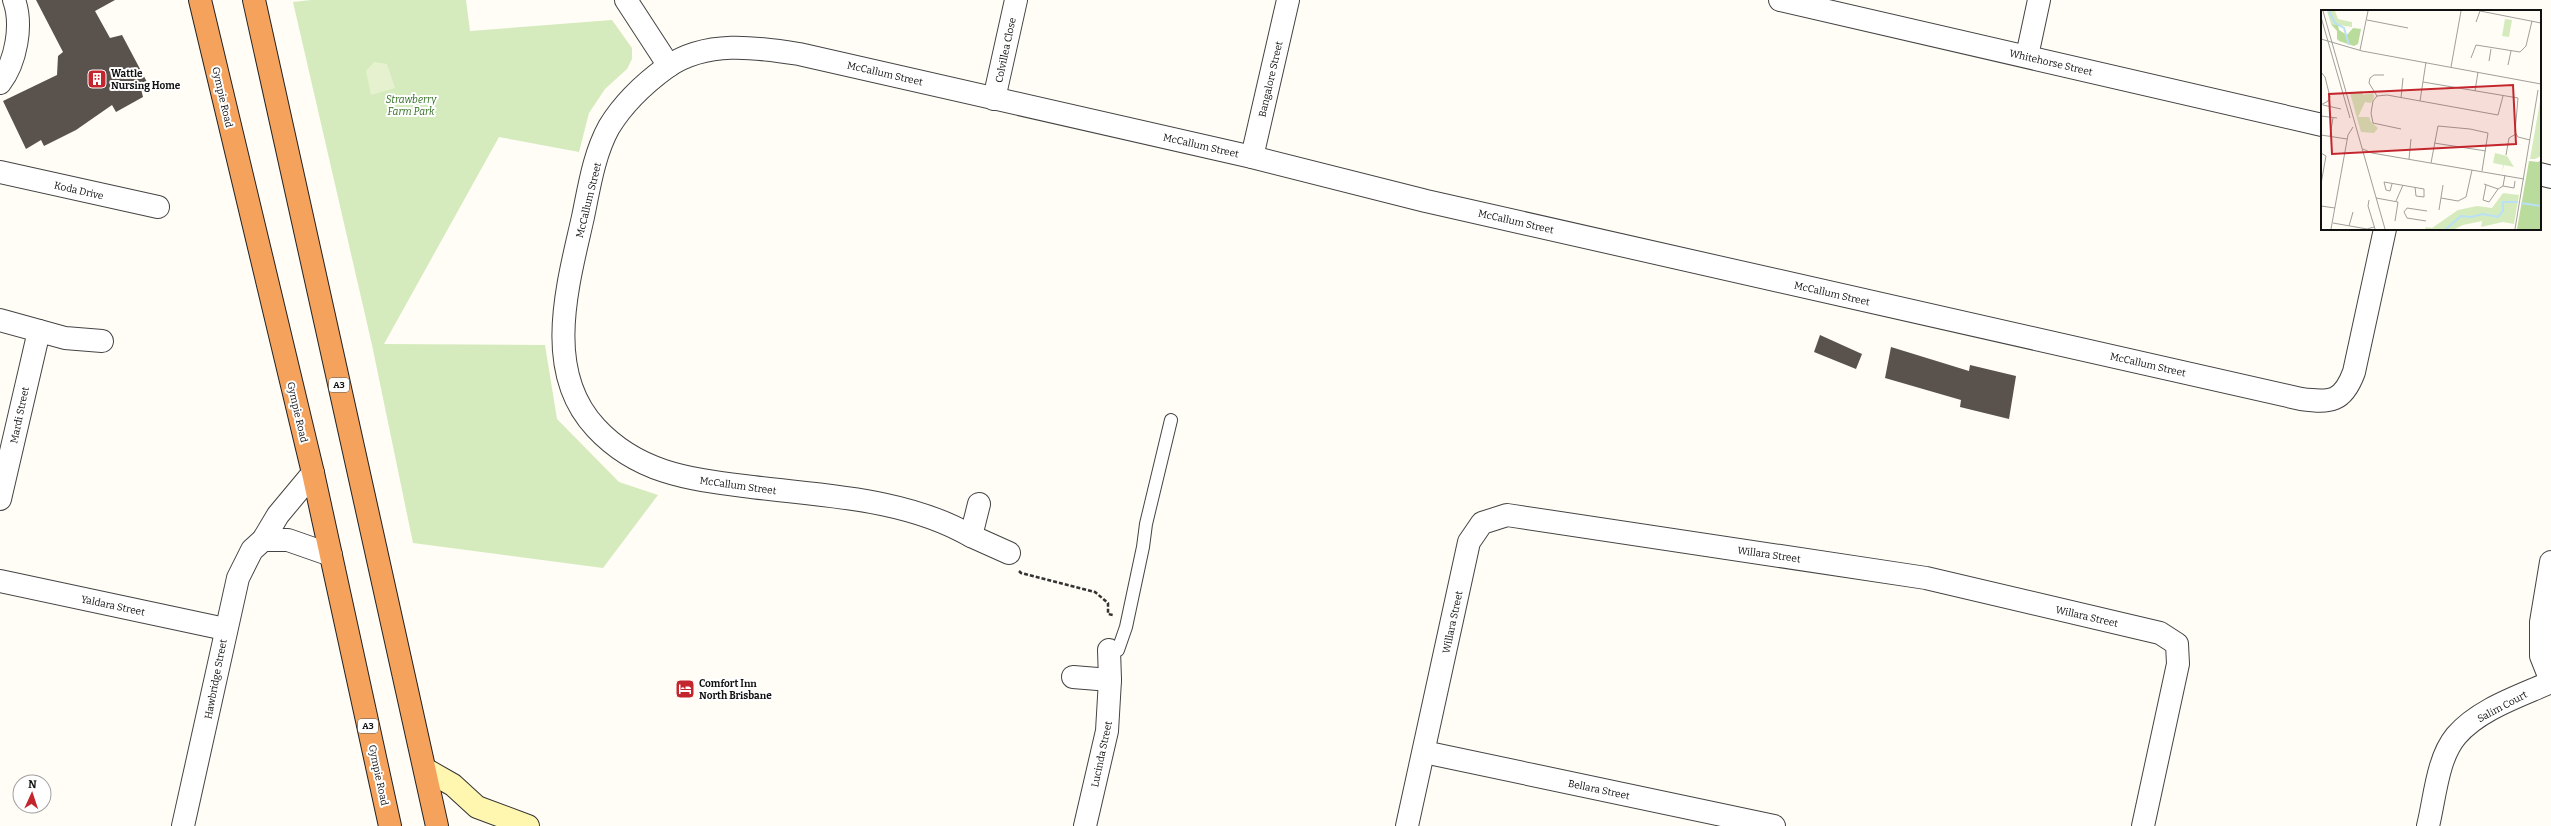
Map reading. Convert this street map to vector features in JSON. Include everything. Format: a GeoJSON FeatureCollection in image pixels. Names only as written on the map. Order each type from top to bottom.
{"type":"FeatureCollection","features":[{"type":"Feature","properties":{"kind":"highway","name":"Gympie Road"},"geometry":{"type":"LineString","coordinates":[[200,0],[313,473],[390,826]]}},
{"type":"Feature","properties":{"kind":"highway","name":"A3"},"geometry":{"type":"LineString","coordinates":[[254,0],[437,826]]}},
{"type":"Feature","properties":{"kind":"street"},"geometry":{"type":"LineString","coordinates":[[0,82],[10,65],[15,50],[18,18],[14,0]]}},
{"type":"Feature","properties":{"kind":"street"},"geometry":{"type":"LineString","coordinates":[[626,0],[669,66]]}},
{"type":"Feature","properties":{"kind":"street","name":"Colvillea Close"},"geometry":{"type":"LineString","coordinates":[[994,99],[1016,0]]}},
{"type":"Feature","properties":{"kind":"street","name":"Bangalore Street"},"geometry":{"type":"LineString","coordinates":[[1252,157],[1288,0]]}},
{"type":"Feature","properties":{"kind":"street","name":"Whitehorse Street"},"geometry":{"type":"LineString","coordinates":[[1780,0],[2321,125]]}},
{"type":"Feature","properties":{"kind":"street"},"geometry":{"type":"LineString","coordinates":[[2027,56],[2039,0]]}},
{"type":"Feature","properties":{"kind":"street","name":"McCallum Street"},"geometry":{"type":"LineString","coordinates":[[1009,553],[971,536],[948,523],[903,509],[848,499],[698,480],[666,473],[621,452],[590,420],[576,398],[567,369],[563,317],[592,174],[608,129],[626,103],[669,66],[707,50],[749,47],[799,54],[1252,157],[1434,202],[2301,399],[2325,402],[2339,397],[2349,386],[2354,372],[2384,230]]}},
{"type":"Feature","properties":{"kind":"street","name":"Koda Drive"},"geometry":{"type":"LineString","coordinates":[[0,172],[158,207]]}},
{"type":"Feature","properties":{"kind":"street"},"geometry":{"type":"LineString","coordinates":[[2541,174],[2551,177]]}},
{"type":"Feature","properties":{"kind":"street"},"geometry":{"type":"LineString","coordinates":[[0,320],[75,340],[102,341]]}},
{"type":"Feature","properties":{"kind":"street","name":"Mardi Street"},"geometry":{"type":"LineString","coordinates":[[0,499],[39,331]]}},
{"type":"Feature","properties":{"kind":"street","name":"Hawbridge Street"},"geometry":{"type":"LineString","coordinates":[[183,826],[225,629],[238,578],[252,550],[263,540],[278,516],[313,473]]}},
{"type":"Feature","properties":{"kind":"street"},"geometry":{"type":"LineString","coordinates":[[971,536],[979,504]]}},
{"type":"Feature","properties":{"kind":"street","name":"Willara Street"},"geometry":{"type":"LineString","coordinates":[[1407,826],[1469,542],[1482,523],[1507,516],[1926,578],[2160,633],[2177,644],[2178,664],[2143,826]]}},
{"type":"Feature","properties":{"kind":"street"},"geometry":{"type":"LineString","coordinates":[[263,540],[288,540],[331,555]]}},
{"type":"Feature","properties":{"kind":"street"},"geometry":{"type":"LineString","coordinates":[[2551,562],[2541,622],[2541,656],[2551,681]]}},
{"type":"Feature","properties":{"kind":"street","name":"Yaldara Street"},"geometry":{"type":"LineString","coordinates":[[0,581],[225,629]]}},
{"type":"Feature","properties":{"kind":"street","name":"Lucinda Street"},"geometry":{"type":"LineString","coordinates":[[1085,826],[1107,731],[1110,680],[1116,642]]}},
{"type":"Feature","properties":{"kind":"street"},"geometry":{"type":"LineString","coordinates":[[1073,677],[1110,680]]}},
{"type":"Feature","properties":{"kind":"street","name":"Salim Court"},"geometry":{"type":"LineString","coordinates":[[2428,826],[2442,765],[2456,736],[2477,718],[2551,681]]}},
{"type":"Feature","properties":{"kind":"street","name":"Bellara Street"},"geometry":{"type":"LineString","coordinates":[[1424,752],[1774,826]]}},
{"type":"Feature","properties":{"kind":"street"},"geometry":{"type":"LineString","coordinates":[[425,769],[453,785],[477,807],[528,826]]}},
{"type":"Feature","properties":{"kind":"lane"},"geometry":{"type":"LineString","coordinates":[[1116,642],[1126,627],[1143,547],[1146,524],[1170,420]]}},
{"type":"Feature","properties":{"kind":"path"},"geometry":{"type":"LineString","coordinates":[[1009,553],[1021,573],[1095,592],[1102,596],[1108,604],[1108,614],[1114,615],[1116,642]]}},
{"type":"Feature","properties":{"kind":"green space","name":"Strawberry Farm Park"},"geometry":{"type":"Polygon","coordinates":[[[311,0],[466,0],[470,31],[612,20],[632,48],[632,59],[627,69],[605,89],[589,113],[579,152],[499,137],[384,344],[545,345],[557,419],[619,482],[658,495],[603,568],[413,543],[372,345],[293,2],[311,0]]]}},
{"type":"Feature","properties":{"kind":"green space"},"geometry":{"type":"Polygon","coordinates":[[[374,62],[387,64],[395,88],[371,95],[366,71],[374,62]]]}},
{"type":"Feature","properties":{"kind":"building","name":"Wattle Nursing Home"},"geometry":{"type":"Polygon","coordinates":[[[36,0],[115,0],[95,11],[110,38],[122,35],[148,84],[141,89],[143,97],[116,112],[112,105],[76,130],[44,146],[41,140],[26,149],[3,101],[57,75],[58,56],[63,52],[36,0]]]}},
{"type":"Feature","properties":{"kind":"building"},"geometry":{"type":"Polygon","coordinates":[[[1820,335],[1862,354],[1856,369],[1814,352],[1820,335]]]}},
{"type":"Feature","properties":{"kind":"building"},"geometry":{"type":"Polygon","coordinates":[[[1891,347],[1969,371],[1970,365],[2016,376],[2009,419],[1960,407],[1961,400],[1885,378],[1891,347]]]}},
{"type":"Feature","properties":{"kind":"place","name":"Wattle Nursing Home"},"geometry":{"type":"Point","coordinates":[97,79]}},
{"type":"Feature","properties":{"kind":"place","name":"Comfort Inn North Brisbane"},"geometry":{"type":"Point","coordinates":[685,689]}}]}
